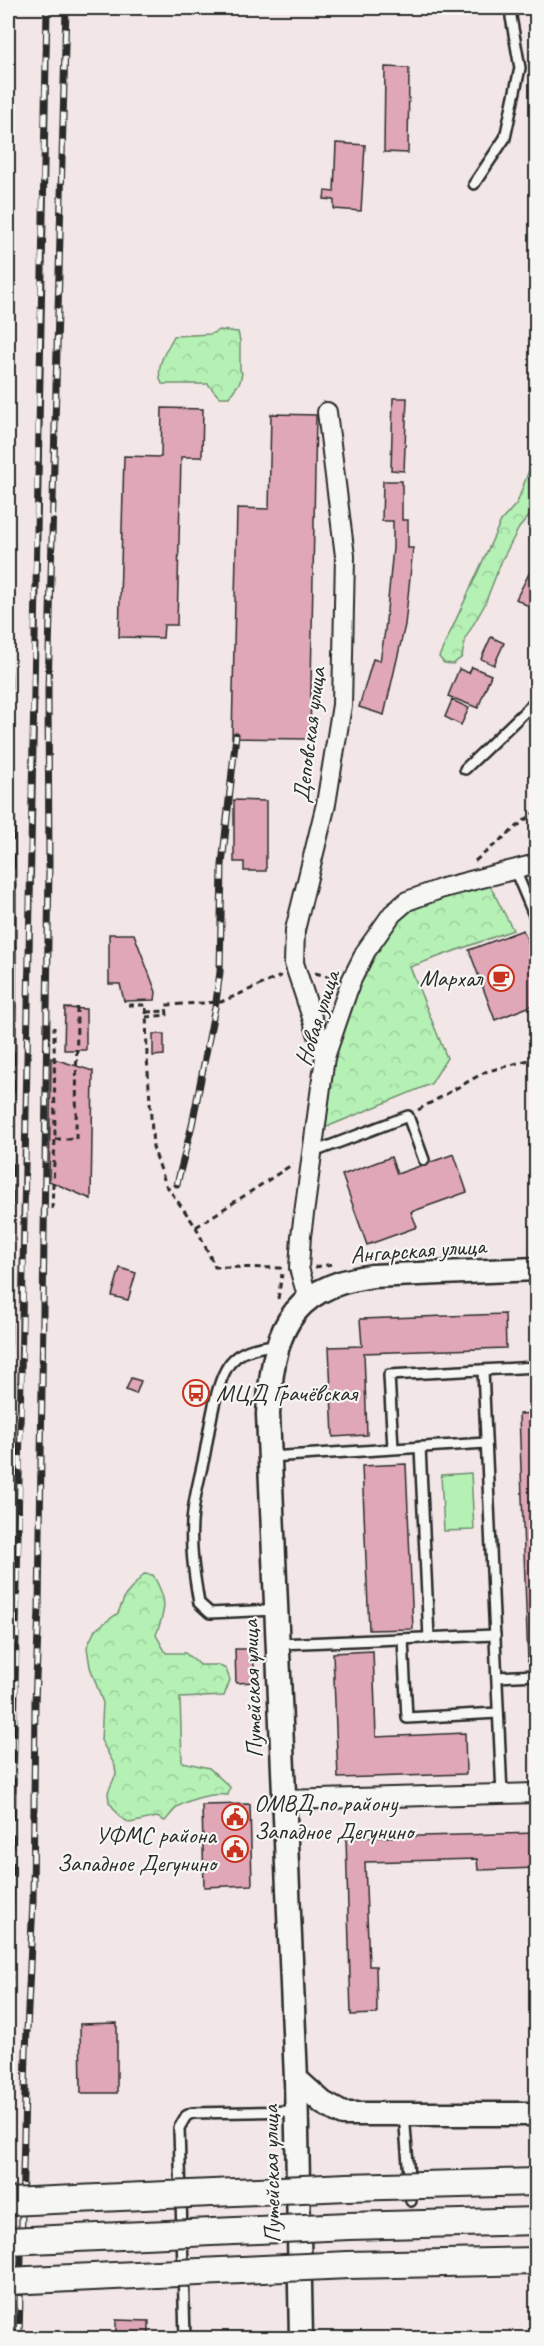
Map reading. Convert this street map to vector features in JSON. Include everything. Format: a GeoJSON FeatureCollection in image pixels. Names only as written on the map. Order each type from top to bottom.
{"type":"FeatureCollection","features":[{"type":"Feature","properties":{"kind":"main road"},"geometry":{"type":"LineString","coordinates":[[8,2202],[346,2187],[537,2182]]}},
{"type":"Feature","properties":{"kind":"main road"},"geometry":{"type":"LineString","coordinates":[[8,2241],[349,2226],[537,2221]]}},
{"type":"Feature","properties":{"kind":"main road"},"geometry":{"type":"LineString","coordinates":[[8,2281],[348,2265],[537,2261]]}},
{"type":"Feature","properties":{"kind":"street","name":"Деповская улица"},"geometry":{"type":"LineString","coordinates":[[324,1058],[296,969],[295,930],[326,804],[342,705],[345,556],[327,412]]}},
{"type":"Feature","properties":{"kind":"street","name":"Новая улица"},"geometry":{"type":"LineString","coordinates":[[308,1299],[299,1268],[311,1153],[324,1058],[351,981],[379,929],[407,902],[443,888],[537,864]]}},
{"type":"Feature","properties":{"kind":"street","name":"Ангарская улица"},"geometry":{"type":"LineString","coordinates":[[308,1299],[347,1280],[537,1269]]}},
{"type":"Feature","properties":{"kind":"street","name":"Путейская улица"},"geometry":{"type":"LineString","coordinates":[[302,2338],[296,2079],[268,1414],[277,1345],[292,1315],[308,1299]]}},
{"type":"Feature","properties":{"kind":"street"},"geometry":{"type":"LineString","coordinates":[[284,1800],[537,1793]]}},
{"type":"Feature","properties":{"kind":"street"},"geometry":{"type":"LineString","coordinates":[[296,2079],[323,2103],[343,2114],[537,2114]]}},
{"type":"Feature","properties":{"kind":"lane"},"geometry":{"type":"LineString","coordinates":[[474,184],[505,138],[520,68],[512,8]]}},
{"type":"Feature","properties":{"kind":"lane"},"geometry":{"type":"LineString","coordinates":[[465,770],[537,701]]}},
{"type":"Feature","properties":{"kind":"lane"},"geometry":{"type":"LineString","coordinates":[[515,870],[537,920]]}},
{"type":"Feature","properties":{"kind":"lane"},"geometry":{"type":"LineString","coordinates":[[311,1153],[408,1116],[424,1160]]}},
{"type":"Feature","properties":{"kind":"lane"},"geometry":{"type":"LineString","coordinates":[[275,1610],[210,1613],[199,1603],[193,1565],[193,1513],[217,1398],[225,1371],[232,1360],[245,1353],[264,1346],[277,1345]]}},
{"type":"Feature","properties":{"kind":"lane"},"geometry":{"type":"LineString","coordinates":[[393,1448],[389,1376],[537,1367]]}},
{"type":"Feature","properties":{"kind":"lane"},"geometry":{"type":"LineString","coordinates":[[483,1370],[502,1795]]}},
{"type":"Feature","properties":{"kind":"lane"},"geometry":{"type":"LineString","coordinates":[[270,1457],[486,1443]]}},
{"type":"Feature","properties":{"kind":"lane"},"geometry":{"type":"LineString","coordinates":[[420,1447],[429,1638]]}},
{"type":"Feature","properties":{"kind":"lane"},"geometry":{"type":"LineString","coordinates":[[277,1644],[495,1635]]}},
{"type":"Feature","properties":{"kind":"lane"},"geometry":{"type":"LineString","coordinates":[[403,1639],[406,1718],[498,1713]]}},
{"type":"Feature","properties":{"kind":"lane"},"geometry":{"type":"LineString","coordinates":[[497,1677],[537,1675]]}},
{"type":"Feature","properties":{"kind":"lane"},"geometry":{"type":"LineString","coordinates":[[185,2338],[179,2128],[186,2116],[192,2113],[296,2111]]}},
{"type":"Feature","properties":{"kind":"lane"},"geometry":{"type":"LineString","coordinates":[[404,2114],[411,2201]]}},
{"type":"Feature","properties":{"kind":"path"},"geometry":{"type":"LineString","coordinates":[[469,867],[536,811]]}},
{"type":"Feature","properties":{"kind":"path"},"geometry":{"type":"LineString","coordinates":[[146,1014],[167,1016],[166,1005],[221,1002],[296,969],[351,981]]}},
{"type":"Feature","properties":{"kind":"path"},"geometry":{"type":"LineString","coordinates":[[55,1139],[76,1139],[77,1004]]}},
{"type":"Feature","properties":{"kind":"path"},"geometry":{"type":"LineString","coordinates":[[128,1005],[146,1005],[153,1147],[166,1185],[196,1227],[215,1267],[283,1268],[278,1299]]}},
{"type":"Feature","properties":{"kind":"path"},"geometry":{"type":"LineString","coordinates":[[52,1209],[55,1139],[54,1027]]}},
{"type":"Feature","properties":{"kind":"path"},"geometry":{"type":"LineString","coordinates":[[408,1116],[485,1072],[537,1058]]}},
{"type":"Feature","properties":{"kind":"path"},"geometry":{"type":"LineString","coordinates":[[196,1227],[311,1153]]}},
{"type":"Feature","properties":{"kind":"green space"},"geometry":{"type":"Polygon","coordinates":[[[219,330],[238,332],[240,341],[240,370],[242,373],[240,382],[229,397],[219,397],[208,384],[162,384],[160,365],[174,336],[211,334],[219,330]]]}},
{"type":"Feature","properties":{"kind":"green space"},"geometry":{"type":"Polygon","coordinates":[[[536,451],[536,508],[519,528],[502,560],[484,606],[465,639],[462,657],[453,664],[444,663],[439,657],[501,521],[517,503],[536,451]]]}},
{"type":"Feature","properties":{"kind":"green space"},"geometry":{"type":"Polygon","coordinates":[[[487,880],[513,930],[410,967],[447,1058],[431,1084],[324,1128],[339,1039],[359,978],[372,950],[389,926],[409,907],[434,896],[487,880]]]}},
{"type":"Feature","properties":{"kind":"green space"},"geometry":{"type":"Polygon","coordinates":[[[471,1473],[474,1530],[444,1531],[441,1475],[471,1473]]]}},
{"type":"Feature","properties":{"kind":"green space"},"geometry":{"type":"Polygon","coordinates":[[[144,1574],[153,1575],[163,1598],[162,1618],[156,1635],[166,1653],[185,1653],[200,1665],[218,1665],[226,1669],[230,1680],[224,1696],[180,1698],[182,1762],[209,1768],[230,1787],[228,1795],[209,1795],[184,1803],[175,1809],[165,1821],[157,1817],[130,1823],[121,1818],[109,1802],[108,1792],[116,1774],[115,1766],[101,1740],[103,1703],[90,1667],[87,1647],[95,1630],[118,1613],[125,1596],[144,1574]]]}},
{"type":"Feature","properties":{"kind":"building"},"geometry":{"type":"Polygon","coordinates":[[[385,67],[409,68],[408,153],[384,152],[385,67]]]}},
{"type":"Feature","properties":{"kind":"building"},"geometry":{"type":"Polygon","coordinates":[[[336,143],[365,145],[361,211],[334,209],[334,200],[324,199],[325,191],[334,192],[336,143]]]}},
{"type":"Feature","properties":{"kind":"building"},"geometry":{"type":"Polygon","coordinates":[[[393,398],[407,398],[404,471],[391,470],[393,398]]]}},
{"type":"Feature","properties":{"kind":"building"},"geometry":{"type":"Polygon","coordinates":[[[162,408],[203,409],[202,457],[181,457],[177,625],[164,625],[163,638],[119,637],[124,456],[161,457],[162,408]]]}},
{"type":"Feature","properties":{"kind":"building"},"geometry":{"type":"Polygon","coordinates":[[[271,414],[316,415],[310,739],[232,738],[237,508],[269,509],[271,414]]]}},
{"type":"Feature","properties":{"kind":"building"},"geometry":{"type":"Polygon","coordinates":[[[383,481],[402,481],[402,520],[408,520],[408,548],[413,548],[405,625],[384,715],[359,707],[373,659],[380,661],[385,631],[393,548],[393,521],[382,521],[383,481]]]}},
{"type":"Feature","properties":{"kind":"building"},"geometry":{"type":"Polygon","coordinates":[[[536,560],[536,611],[516,599],[536,560]]]}},
{"type":"Feature","properties":{"kind":"building"},"geometry":{"type":"Polygon","coordinates":[[[491,637],[504,643],[494,665],[481,659],[491,637]]]}},
{"type":"Feature","properties":{"kind":"building"},"geometry":{"type":"Polygon","coordinates":[[[472,667],[491,675],[478,708],[448,696],[459,669],[469,673],[472,667]]]}},
{"type":"Feature","properties":{"kind":"building"},"geometry":{"type":"Polygon","coordinates":[[[452,700],[469,708],[461,725],[445,717],[452,700]]]}},
{"type":"Feature","properties":{"kind":"building"},"geometry":{"type":"Polygon","coordinates":[[[234,800],[266,801],[266,871],[244,871],[244,862],[234,862],[234,800]]]}},
{"type":"Feature","properties":{"kind":"building"},"geometry":{"type":"Polygon","coordinates":[[[523,930],[530,947],[536,944],[536,1004],[495,1020],[469,950],[523,930]]]}},
{"type":"Feature","properties":{"kind":"building"},"geometry":{"type":"Polygon","coordinates":[[[109,934],[134,934],[156,992],[155,1000],[124,1001],[120,984],[109,984],[109,934]]]}},
{"type":"Feature","properties":{"kind":"building"},"geometry":{"type":"Polygon","coordinates":[[[65,1008],[86,1009],[86,1050],[64,1050],[65,1008]]]}},
{"type":"Feature","properties":{"kind":"building"},"geometry":{"type":"Polygon","coordinates":[[[153,1034],[164,1034],[164,1055],[153,1056],[153,1034]]]}},
{"type":"Feature","properties":{"kind":"building"},"geometry":{"type":"Polygon","coordinates":[[[51,1058],[93,1071],[91,1199],[49,1181],[51,1058]]]}},
{"type":"Feature","properties":{"kind":"building"},"geometry":{"type":"Polygon","coordinates":[[[454,1154],[467,1192],[411,1212],[417,1227],[367,1245],[342,1175],[391,1157],[397,1174],[454,1154]]]}},
{"type":"Feature","properties":{"kind":"building"},"geometry":{"type":"Polygon","coordinates":[[[120,1268],[136,1273],[128,1300],[112,1296],[120,1268]]]}},
{"type":"Feature","properties":{"kind":"building"},"geometry":{"type":"Polygon","coordinates":[[[505,1314],[506,1348],[364,1353],[367,1435],[333,1437],[329,1347],[362,1346],[360,1319],[505,1314]]]}},
{"type":"Feature","properties":{"kind":"building"},"geometry":{"type":"Polygon","coordinates":[[[131,1378],[141,1381],[136,1394],[126,1390],[131,1378]]]}},
{"type":"Feature","properties":{"kind":"building"},"geometry":{"type":"Polygon","coordinates":[[[536,1413],[536,1662],[528,1662],[519,1414],[536,1413]]]}},
{"type":"Feature","properties":{"kind":"building"},"geometry":{"type":"Polygon","coordinates":[[[406,1464],[413,1629],[369,1630],[362,1466],[406,1464]]]}},
{"type":"Feature","properties":{"kind":"building"},"geometry":{"type":"Polygon","coordinates":[[[235,1649],[253,1649],[255,1682],[236,1683],[235,1649]]]}},
{"type":"Feature","properties":{"kind":"building"},"geometry":{"type":"Polygon","coordinates":[[[373,1651],[376,1737],[465,1733],[466,1774],[338,1778],[333,1653],[373,1651]]]}},
{"type":"Feature","properties":{"kind":"building"},"geometry":{"type":"Polygon","coordinates":[[[250,1804],[252,1885],[204,1887],[202,1805],[250,1804]]]}},
{"type":"Feature","properties":{"kind":"building"},"geometry":{"type":"Polygon","coordinates":[[[536,1833],[536,1868],[478,1870],[477,1859],[365,1862],[369,1966],[376,1966],[377,2014],[351,2015],[346,1838],[536,1833]]]}},
{"type":"Feature","properties":{"kind":"building"},"geometry":{"type":"Polygon","coordinates":[[[117,2023],[117,2093],[81,2093],[80,2024],[117,2023]]]}},
{"type":"Feature","properties":{"kind":"building"},"geometry":{"type":"Polygon","coordinates":[[[116,2320],[149,2321],[149,2338],[116,2338],[116,2320]]]}},
{"type":"Feature","properties":{"kind":"railway"},"geometry":{"type":"LineString","coordinates":[[8,2058],[47,8]]}},
{"type":"Feature","properties":{"kind":"railway"},"geometry":{"type":"LineString","coordinates":[[19,2338],[26,2052],[33,1901],[35,1702],[39,1609],[49,865],[48,690],[66,8]]}},
{"type":"Feature","properties":{"kind":"railway"},"geometry":{"type":"LineString","coordinates":[[8,673],[13,924],[13,1092],[8,1344]]}},
{"type":"Feature","properties":{"kind":"railway"},"geometry":{"type":"LineString","coordinates":[[177,1184],[192,1125],[220,972],[222,865],[236,735]]}},
{"type":"Feature","properties":{"kind":"place","name":"Мархал"},"geometry":{"type":"Point","coordinates":[501,978]}},
{"type":"Feature","properties":{"kind":"place","name":"МЦД Грачёвская"},"geometry":{"type":"Point","coordinates":[196,1393]}},
{"type":"Feature","properties":{"kind":"place","name":"ОМВД по району Западное Дегунино"},"geometry":{"type":"Point","coordinates":[235,1817]}},
{"type":"Feature","properties":{"kind":"place","name":"УФМС района Западное Дегунино"},"geometry":{"type":"Point","coordinates":[235,1849]}}]}
